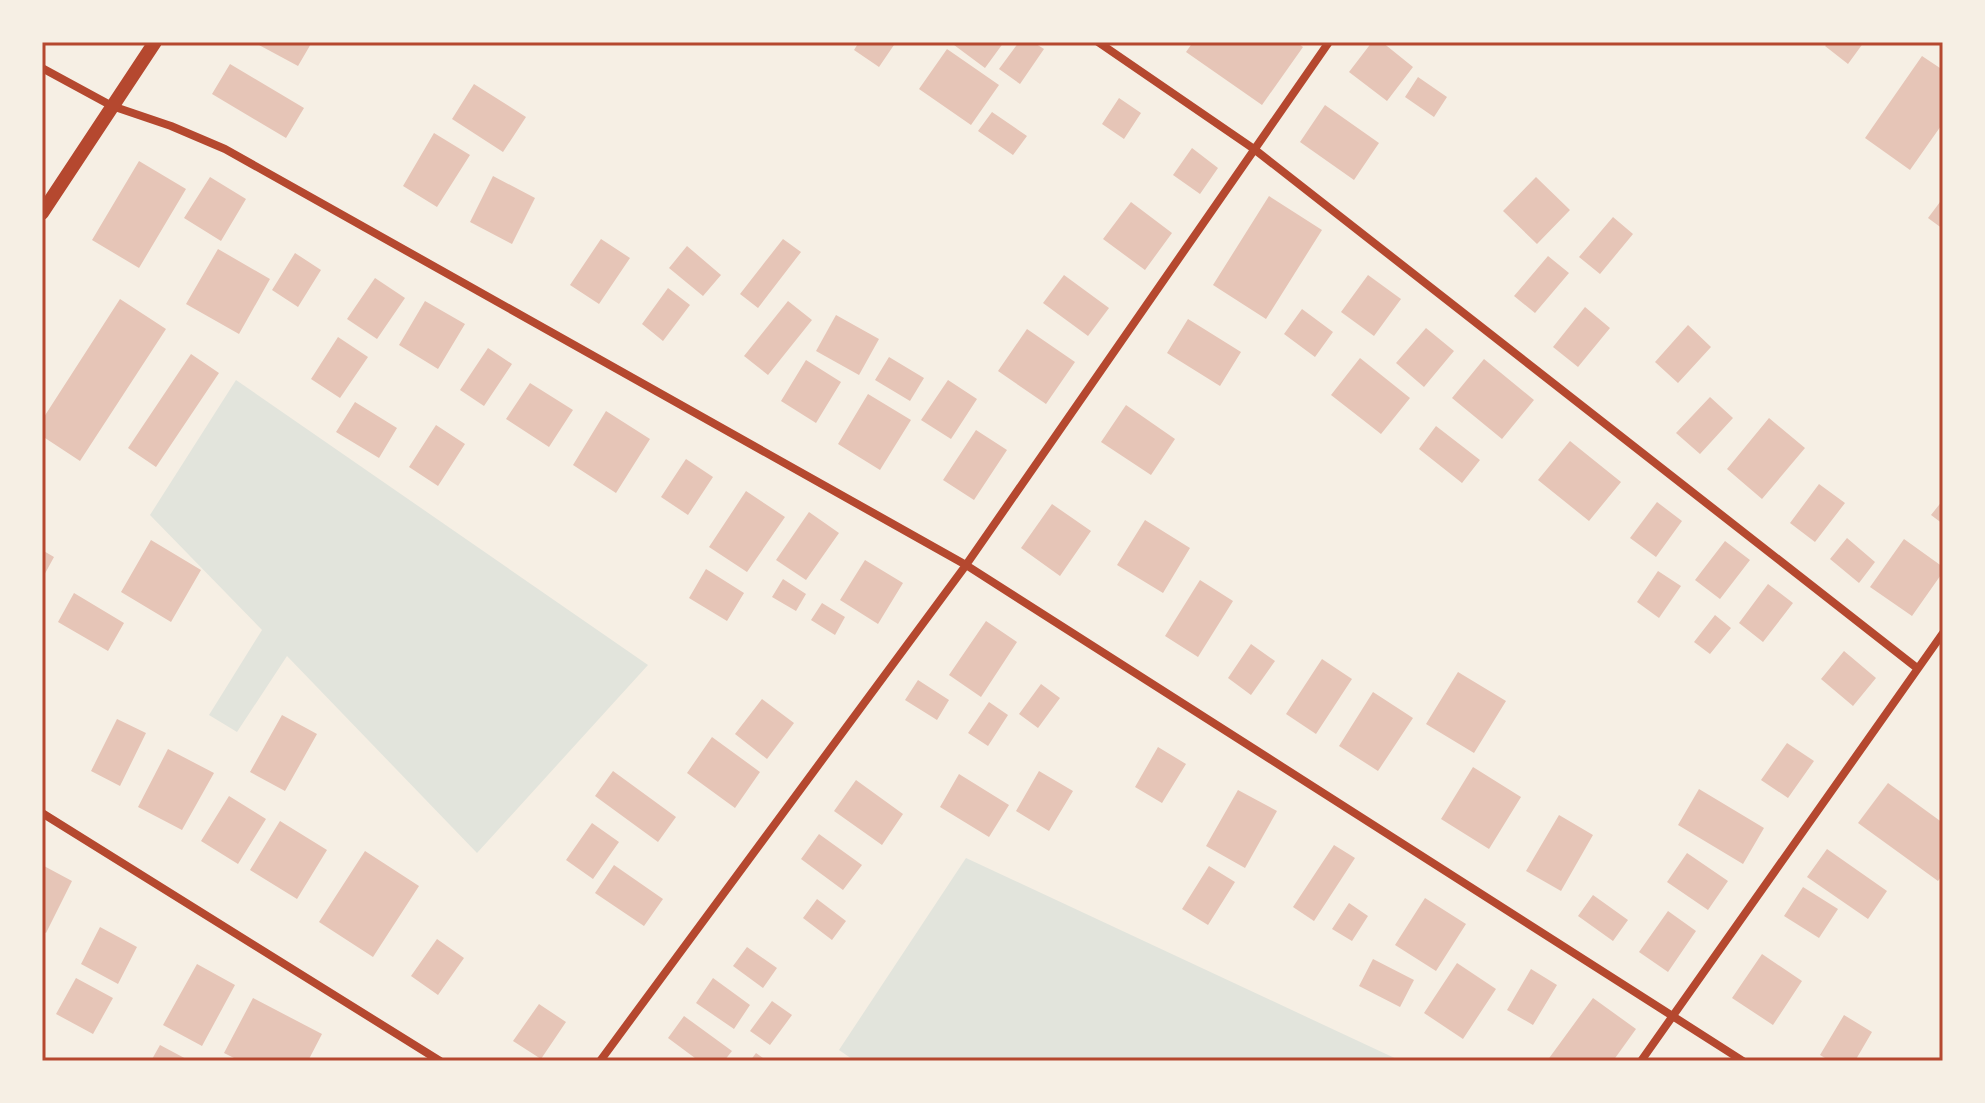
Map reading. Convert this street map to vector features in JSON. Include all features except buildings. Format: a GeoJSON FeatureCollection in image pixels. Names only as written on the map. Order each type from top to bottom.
{"type":"FeatureCollection","features":[{"type":"Feature","properties":{"kind":"street"},"geometry":{"type":"LineString","coordinates":[[42,213],[155,42]]}},
{"type":"Feature","properties":{"kind":"street"},"geometry":{"type":"LineString","coordinates":[[1098,42],[1254,149],[1917,668]]}},
{"type":"Feature","properties":{"kind":"street"},"geometry":{"type":"LineString","coordinates":[[600,1061],[966,565],[1329,42]]}},
{"type":"Feature","properties":{"kind":"street"},"geometry":{"type":"LineString","coordinates":[[42,68],[112,106],[225,149],[966,565],[1743,1061]]}},
{"type":"Feature","properties":{"kind":"street"},"geometry":{"type":"LineString","coordinates":[[1641,1061],[1943,633]]}},
{"type":"Feature","properties":{"kind":"street"},"geometry":{"type":"LineString","coordinates":[[42,813],[440,1061]]}},
{"type":"Feature","properties":{"kind":"shaded area"},"geometry":{"type":"Polygon","coordinates":[[[236,380],[648,665],[477,853],[287,656],[237,732],[209,715],[262,630],[150,515],[236,380]]]}},
{"type":"Feature","properties":{"kind":"shaded area"},"geometry":{"type":"Polygon","coordinates":[[[966,858],[1401,1061],[855,1061],[839,1050],[966,858]]]}}]}
